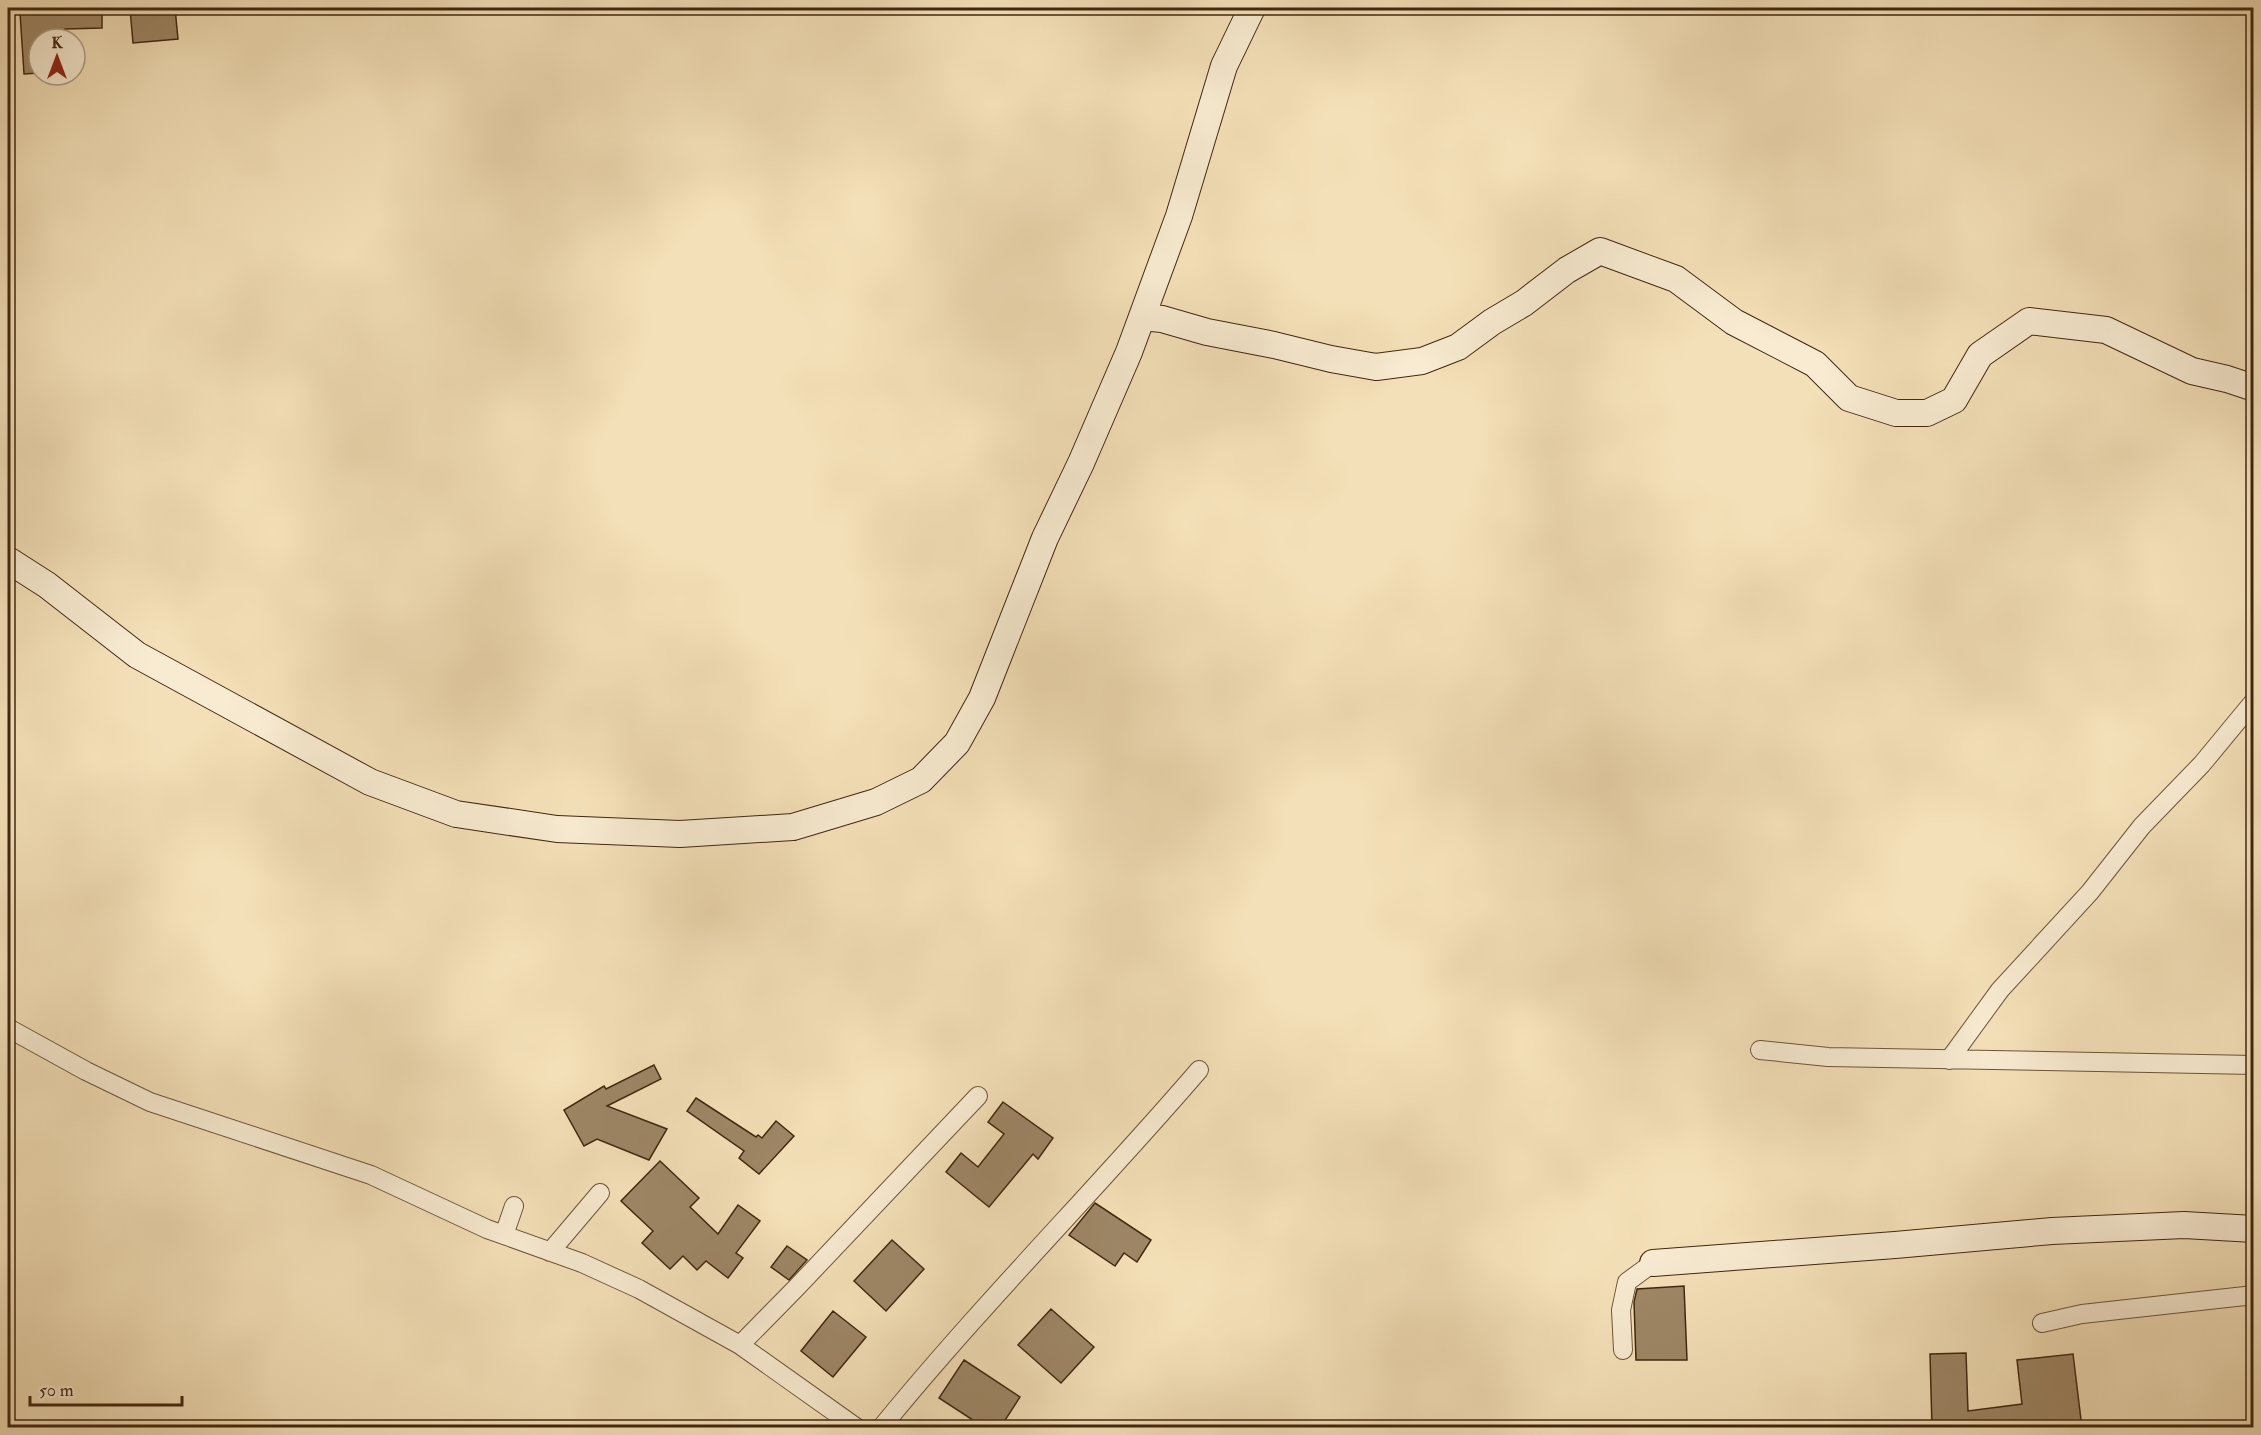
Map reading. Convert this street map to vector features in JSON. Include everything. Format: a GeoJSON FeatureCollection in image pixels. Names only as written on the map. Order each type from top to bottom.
{"type":"FeatureCollection","features":[{"type":"Feature","properties":{"kind":"street"},"geometry":{"type":"LineString","coordinates":[[8,560],[47,585],[137,655],[370,782],[456,814],[557,829],[680,834],[793,827],[876,802],[921,780],[957,743],[982,698],[1045,538],[1081,463],[1142,317],[1179,216],[1224,66],[1252,8]]}},
{"type":"Feature","properties":{"kind":"street"},"geometry":{"type":"LineString","coordinates":[[1142,317],[1162,319],[1207,332],[1376,368],[1422,361],[1458,347],[1492,322],[1524,303],[1567,270],[1600,251],[1676,279],[1734,322],[1815,364],[1848,399],[1896,413],[1927,413],[1954,400],[1980,355],[2029,321],[2106,330],[2192,371],[2253,388]]}},
{"type":"Feature","properties":{"kind":"street"},"geometry":{"type":"LineString","coordinates":[[1950,1060],[2000,990],[2090,892],[2142,826],[2202,764],[2253,701]]}},
{"type":"Feature","properties":{"kind":"street"},"geometry":{"type":"LineString","coordinates":[[8,1028],[86,1071],[150,1102],[371,1175],[504,1235],[582,1263],[639,1289],[740,1345],[857,1428]]}},
{"type":"Feature","properties":{"kind":"street"},"geometry":{"type":"LineString","coordinates":[[1760,1050],[1828,1057],[2253,1065]]}},
{"type":"Feature","properties":{"kind":"street"},"geometry":{"type":"LineString","coordinates":[[881,1428],[950,1346],[1051,1237],[1091,1189],[1147,1131],[1199,1070]]}},
{"type":"Feature","properties":{"kind":"street"},"geometry":{"type":"LineString","coordinates":[[740,1345],[978,1096]]}},
{"type":"Feature","properties":{"kind":"street"},"geometry":{"type":"LineString","coordinates":[[550,1252],[600,1193]]}},
{"type":"Feature","properties":{"kind":"street"},"geometry":{"type":"LineString","coordinates":[[504,1235],[514,1206]]}},
{"type":"Feature","properties":{"kind":"street"},"geometry":{"type":"LineString","coordinates":[[1623,1350],[1621,1310],[1628,1282],[1653,1263],[1939,1242],[2052,1231],[2184,1225],[2253,1229]]}},
{"type":"Feature","properties":{"kind":"street"},"geometry":{"type":"LineString","coordinates":[[2042,1323],[2082,1314],[2253,1295]]}},
{"type":"Feature","properties":{"kind":"building"},"geometry":{"type":"Polygon","coordinates":[[[175,8],[178,39],[133,43],[130,9],[175,8]]]}},
{"type":"Feature","properties":{"kind":"building"},"geometry":{"type":"Polygon","coordinates":[[[102,9],[102,28],[27,27],[27,74],[24,74],[20,13],[102,9]]]}},
{"type":"Feature","properties":{"kind":"building"},"geometry":{"type":"Polygon","coordinates":[[[654,1065],[661,1079],[607,1106],[667,1129],[649,1160],[597,1139],[584,1146],[564,1110],[604,1086],[606,1089],[654,1065]]]}},
{"type":"Feature","properties":{"kind":"building"},"geometry":{"type":"Polygon","coordinates":[[[696,1098],[756,1137],[758,1135],[762,1138],[776,1121],[794,1136],[759,1174],[739,1158],[744,1151],[687,1111],[696,1098]]]}},
{"type":"Feature","properties":{"kind":"building"},"geometry":{"type":"Polygon","coordinates":[[[1003,1102],[1053,1138],[1038,1159],[1033,1154],[989,1207],[946,1172],[961,1153],[978,1167],[1004,1134],[988,1122],[1003,1102]]]}},
{"type":"Feature","properties":{"kind":"building"},"geometry":{"type":"Polygon","coordinates":[[[660,1161],[699,1198],[690,1207],[718,1234],[738,1205],[760,1221],[736,1253],[743,1258],[728,1278],[706,1261],[697,1270],[683,1256],[670,1269],[642,1243],[653,1231],[621,1201],[660,1161]]]}},
{"type":"Feature","properties":{"kind":"building"},"geometry":{"type":"Polygon","coordinates":[[[1095,1203],[1151,1240],[1137,1262],[1124,1253],[1115,1266],[1069,1235],[1095,1203]]]}},
{"type":"Feature","properties":{"kind":"building"},"geometry":{"type":"Polygon","coordinates":[[[892,1240],[924,1269],[886,1311],[854,1281],[892,1240]]]}},
{"type":"Feature","properties":{"kind":"building"},"geometry":{"type":"Polygon","coordinates":[[[787,1246],[807,1260],[789,1280],[771,1267],[787,1246]]]}},
{"type":"Feature","properties":{"kind":"building"},"geometry":{"type":"Polygon","coordinates":[[[1684,1286],[1687,1360],[1636,1360],[1634,1302],[1637,1289],[1684,1286]]]}},
{"type":"Feature","properties":{"kind":"building"},"geometry":{"type":"Polygon","coordinates":[[[1051,1309],[1094,1347],[1061,1383],[1018,1345],[1051,1309]]]}},
{"type":"Feature","properties":{"kind":"building"},"geometry":{"type":"Polygon","coordinates":[[[833,1311],[866,1337],[833,1377],[801,1351],[833,1311]]]}},
{"type":"Feature","properties":{"kind":"building"},"geometry":{"type":"Polygon","coordinates":[[[1966,1353],[1968,1411],[2022,1404],[2017,1360],[2073,1354],[2082,1428],[1932,1428],[1930,1354],[1966,1353]]]}},
{"type":"Feature","properties":{"kind":"building"},"geometry":{"type":"Polygon","coordinates":[[[964,1360],[1020,1397],[1000,1428],[985,1428],[939,1398],[964,1360]]]}}]}
